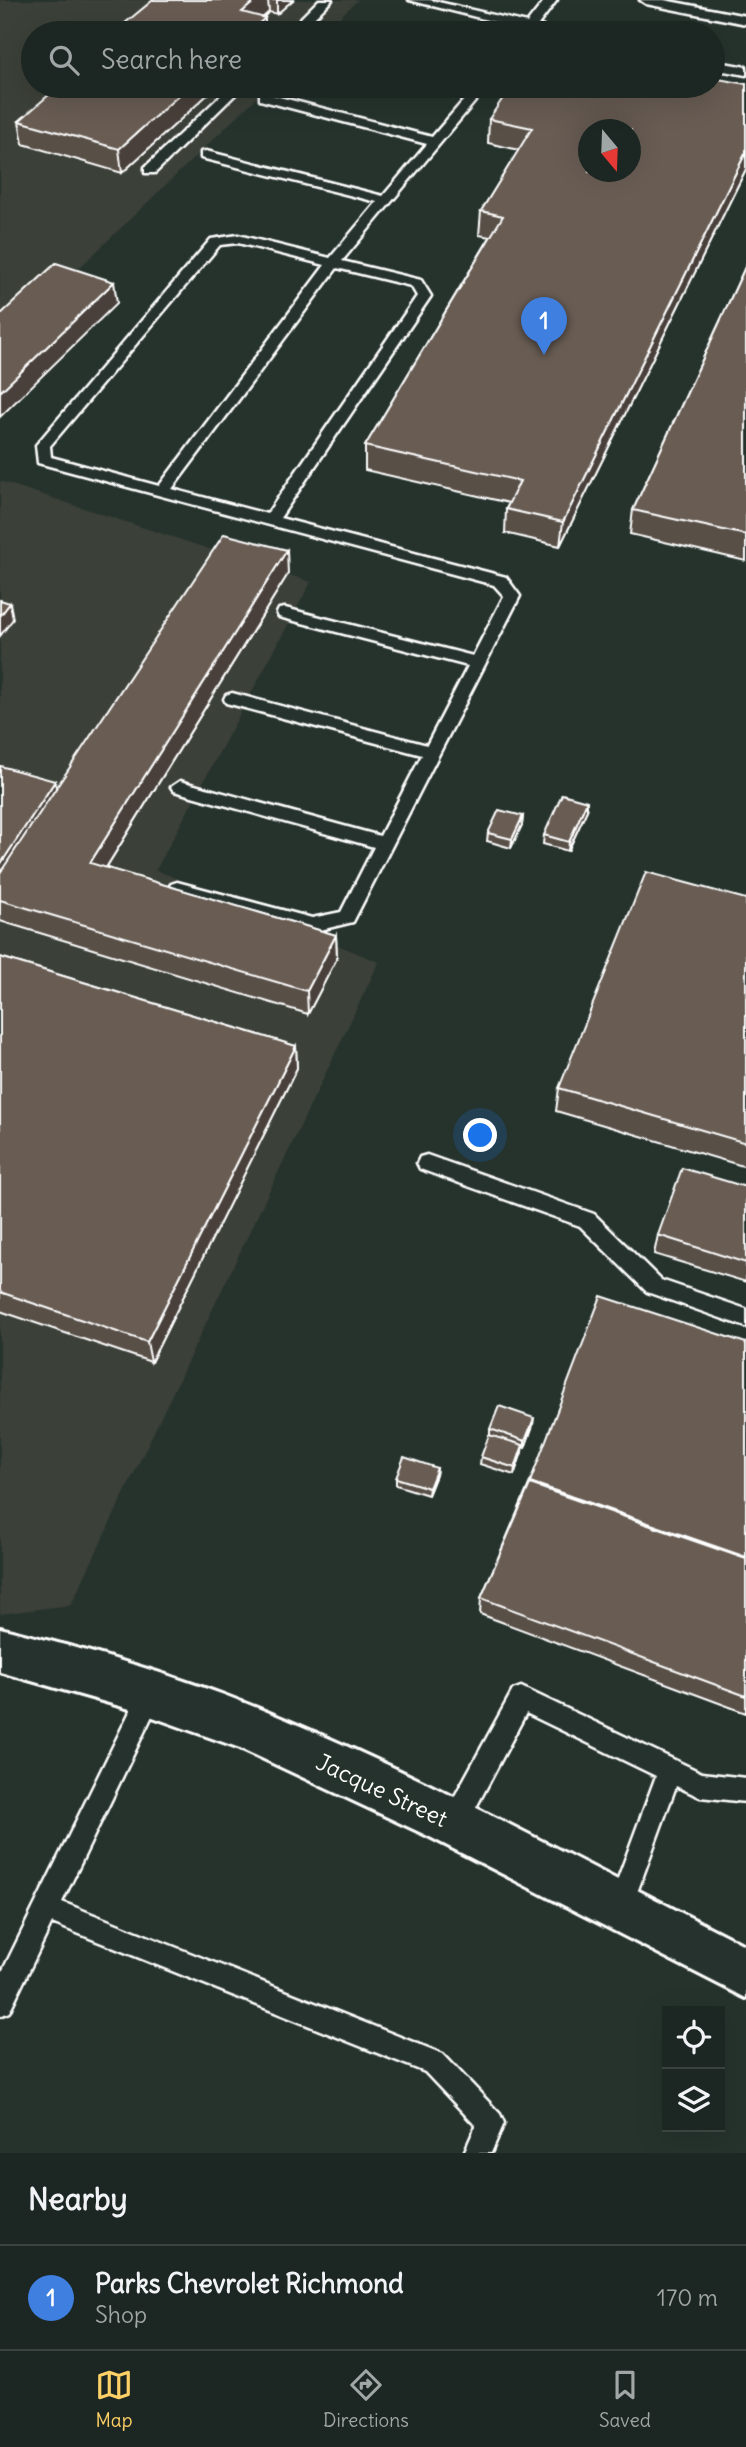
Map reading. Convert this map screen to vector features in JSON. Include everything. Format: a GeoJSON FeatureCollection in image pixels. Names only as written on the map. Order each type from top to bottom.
{"type":"FeatureCollection","features":[{"type":"Feature","properties":{"kind":"street","name":"Jacque Street"},"geometry":{"type":"LineString","coordinates":[[0,1650],[106,1677],[256,1731],[454,1823],[746,1973]]}},
{"type":"Feature","properties":{"kind":"lane"},"geometry":{"type":"LineString","coordinates":[[304,21],[326,0]]}},
{"type":"Feature","properties":{"kind":"lane"},"geometry":{"type":"LineString","coordinates":[[415,0],[492,21]]}},
{"type":"Feature","properties":{"kind":"lane"},"geometry":{"type":"LineString","coordinates":[[535,21],[551,0]]}},
{"type":"Feature","properties":{"kind":"lane"},"geometry":{"type":"LineString","coordinates":[[646,0],[746,20]]}},
{"type":"Feature","properties":{"kind":"lane"},"geometry":{"type":"LineString","coordinates":[[725,67],[746,71]]}},
{"type":"Feature","properties":{"kind":"lane"},"geometry":{"type":"LineString","coordinates":[[150,170],[225,98]]}},
{"type":"Feature","properties":{"kind":"lane"},"geometry":{"type":"LineString","coordinates":[[268,98],[436,142]]}},
{"type":"Feature","properties":{"kind":"lane"},"geometry":{"type":"LineString","coordinates":[[162,492],[334,262],[472,98]]}},
{"type":"Feature","properties":{"kind":"lane"},"geometry":{"type":"LineString","coordinates":[[206,155],[387,201]]}},
{"type":"Feature","properties":{"kind":"lane"},"geometry":{"type":"LineString","coordinates":[[155,883],[312,925],[347,917],[512,596],[500,581],[270,521],[43,460],[43,445],[216,242],[237,239],[416,283],[424,296],[270,521]]}},
{"type":"Feature","properties":{"kind":"lane"},"geometry":{"type":"LineString","coordinates":[[285,613],[478,663]]}},
{"type":"Feature","properties":{"kind":"lane"},"geometry":{"type":"LineString","coordinates":[[232,699],[432,752]]}},
{"type":"Feature","properties":{"kind":"lane"},"geometry":{"type":"LineString","coordinates":[[180,787],[385,844]]}},
{"type":"Feature","properties":{"kind":"lane"},"geometry":{"type":"LineString","coordinates":[[427,1163],[587,1220],[654,1286],[746,1318]]}},
{"type":"Feature","properties":{"kind":"lane"},"geometry":{"type":"LineString","coordinates":[[0,2003],[151,1693]]}},
{"type":"Feature","properties":{"kind":"lane"},"geometry":{"type":"LineString","coordinates":[[454,1823],[521,1698],[700,1785],[746,1790]]}},
{"type":"Feature","properties":{"kind":"lane"},"geometry":{"type":"LineString","coordinates":[[619,1909],[670,1770]]}},
{"type":"Feature","properties":{"kind":"lane"},"geometry":{"type":"LineString","coordinates":[[46,1908],[433,2063],[491,2123],[477,2153]]}},
{"type":"Feature","properties":{"kind":"shaded area"},"geometry":{"type":"Polygon","coordinates":[[[0,0],[358,0],[336,21],[21,21],[21,98],[256,98],[0,344],[0,0]]]}},
{"type":"Feature","properties":{"kind":"shaded area"},"geometry":{"type":"Polygon","coordinates":[[[0,481],[311,582],[156,870],[379,962],[71,1605],[0,1614],[0,481]]]}},
{"type":"Feature","properties":{"kind":"building"},"geometry":{"type":"Polygon","coordinates":[[[153,0],[256,0],[242,12],[265,18],[262,21],[128,21],[153,0]]]}},
{"type":"Feature","properties":{"kind":"building"},"geometry":{"type":"Polygon","coordinates":[[[725,80],[746,84],[746,152],[563,522],[506,509],[520,481],[365,446],[503,216],[481,211],[532,128],[489,119],[503,98],[725,98],[725,80]]]}},
{"type":"Feature","properties":{"kind":"building"},"geometry":{"type":"Polygon","coordinates":[[[45,98],[176,98],[119,149],[19,121],[45,98]]]}},
{"type":"Feature","properties":{"kind":"building"},"geometry":{"type":"Polygon","coordinates":[[[56,263],[114,282],[0,392],[0,315],[56,263]]]}},
{"type":"Feature","properties":{"kind":"building"},"geometry":{"type":"Polygon","coordinates":[[[746,265],[746,535],[633,510],[746,265]]]}},
{"type":"Feature","properties":{"kind":"building"},"geometry":{"type":"Polygon","coordinates":[[[224,534],[287,550],[90,863],[336,935],[307,991],[0,900],[0,873],[224,534]]]}},
{"type":"Feature","properties":{"kind":"building"},"geometry":{"type":"Polygon","coordinates":[[[0,600],[10,603],[0,616],[0,600]]]}},
{"type":"Feature","properties":{"kind":"building"},"geometry":{"type":"Polygon","coordinates":[[[0,766],[55,781],[0,865],[0,766]]]}},
{"type":"Feature","properties":{"kind":"building"},"geometry":{"type":"Polygon","coordinates":[[[562,794],[587,801],[569,842],[544,835],[562,794]]]}},
{"type":"Feature","properties":{"kind":"building"},"geometry":{"type":"Polygon","coordinates":[[[499,810],[523,816],[512,839],[488,833],[499,810]]]}},
{"type":"Feature","properties":{"kind":"building"},"geometry":{"type":"Polygon","coordinates":[[[646,872],[746,899],[746,1143],[559,1088],[646,872]]]}},
{"type":"Feature","properties":{"kind":"building"},"geometry":{"type":"Polygon","coordinates":[[[0,957],[296,1046],[147,1342],[0,1292],[0,957]]]}},
{"type":"Feature","properties":{"kind":"building"},"geometry":{"type":"Polygon","coordinates":[[[682,1168],[746,1187],[746,1263],[658,1235],[682,1168]]]}},
{"type":"Feature","properties":{"kind":"building"},"geometry":{"type":"Polygon","coordinates":[[[601,1296],[746,1343],[746,1557],[530,1482],[601,1296]]]}},
{"type":"Feature","properties":{"kind":"building"},"geometry":{"type":"Polygon","coordinates":[[[499,1406],[534,1418],[525,1441],[490,1429],[499,1406]]]}},
{"type":"Feature","properties":{"kind":"building"},"geometry":{"type":"Polygon","coordinates":[[[489,1435],[523,1445],[515,1468],[481,1457],[489,1435]]]}},
{"type":"Feature","properties":{"kind":"building"},"geometry":{"type":"Polygon","coordinates":[[[404,1457],[437,1468],[429,1488],[396,1478],[404,1457]]]}},
{"type":"Feature","properties":{"kind":"building"},"geometry":{"type":"Polygon","coordinates":[[[530,1484],[746,1559],[746,1696],[481,1598],[530,1484]]]}},
{"type":"Feature","properties":{"kind":"place","name":"Parks Chevrolet Richmond"},"geometry":{"type":"Point","coordinates":[544,355]}}]}
